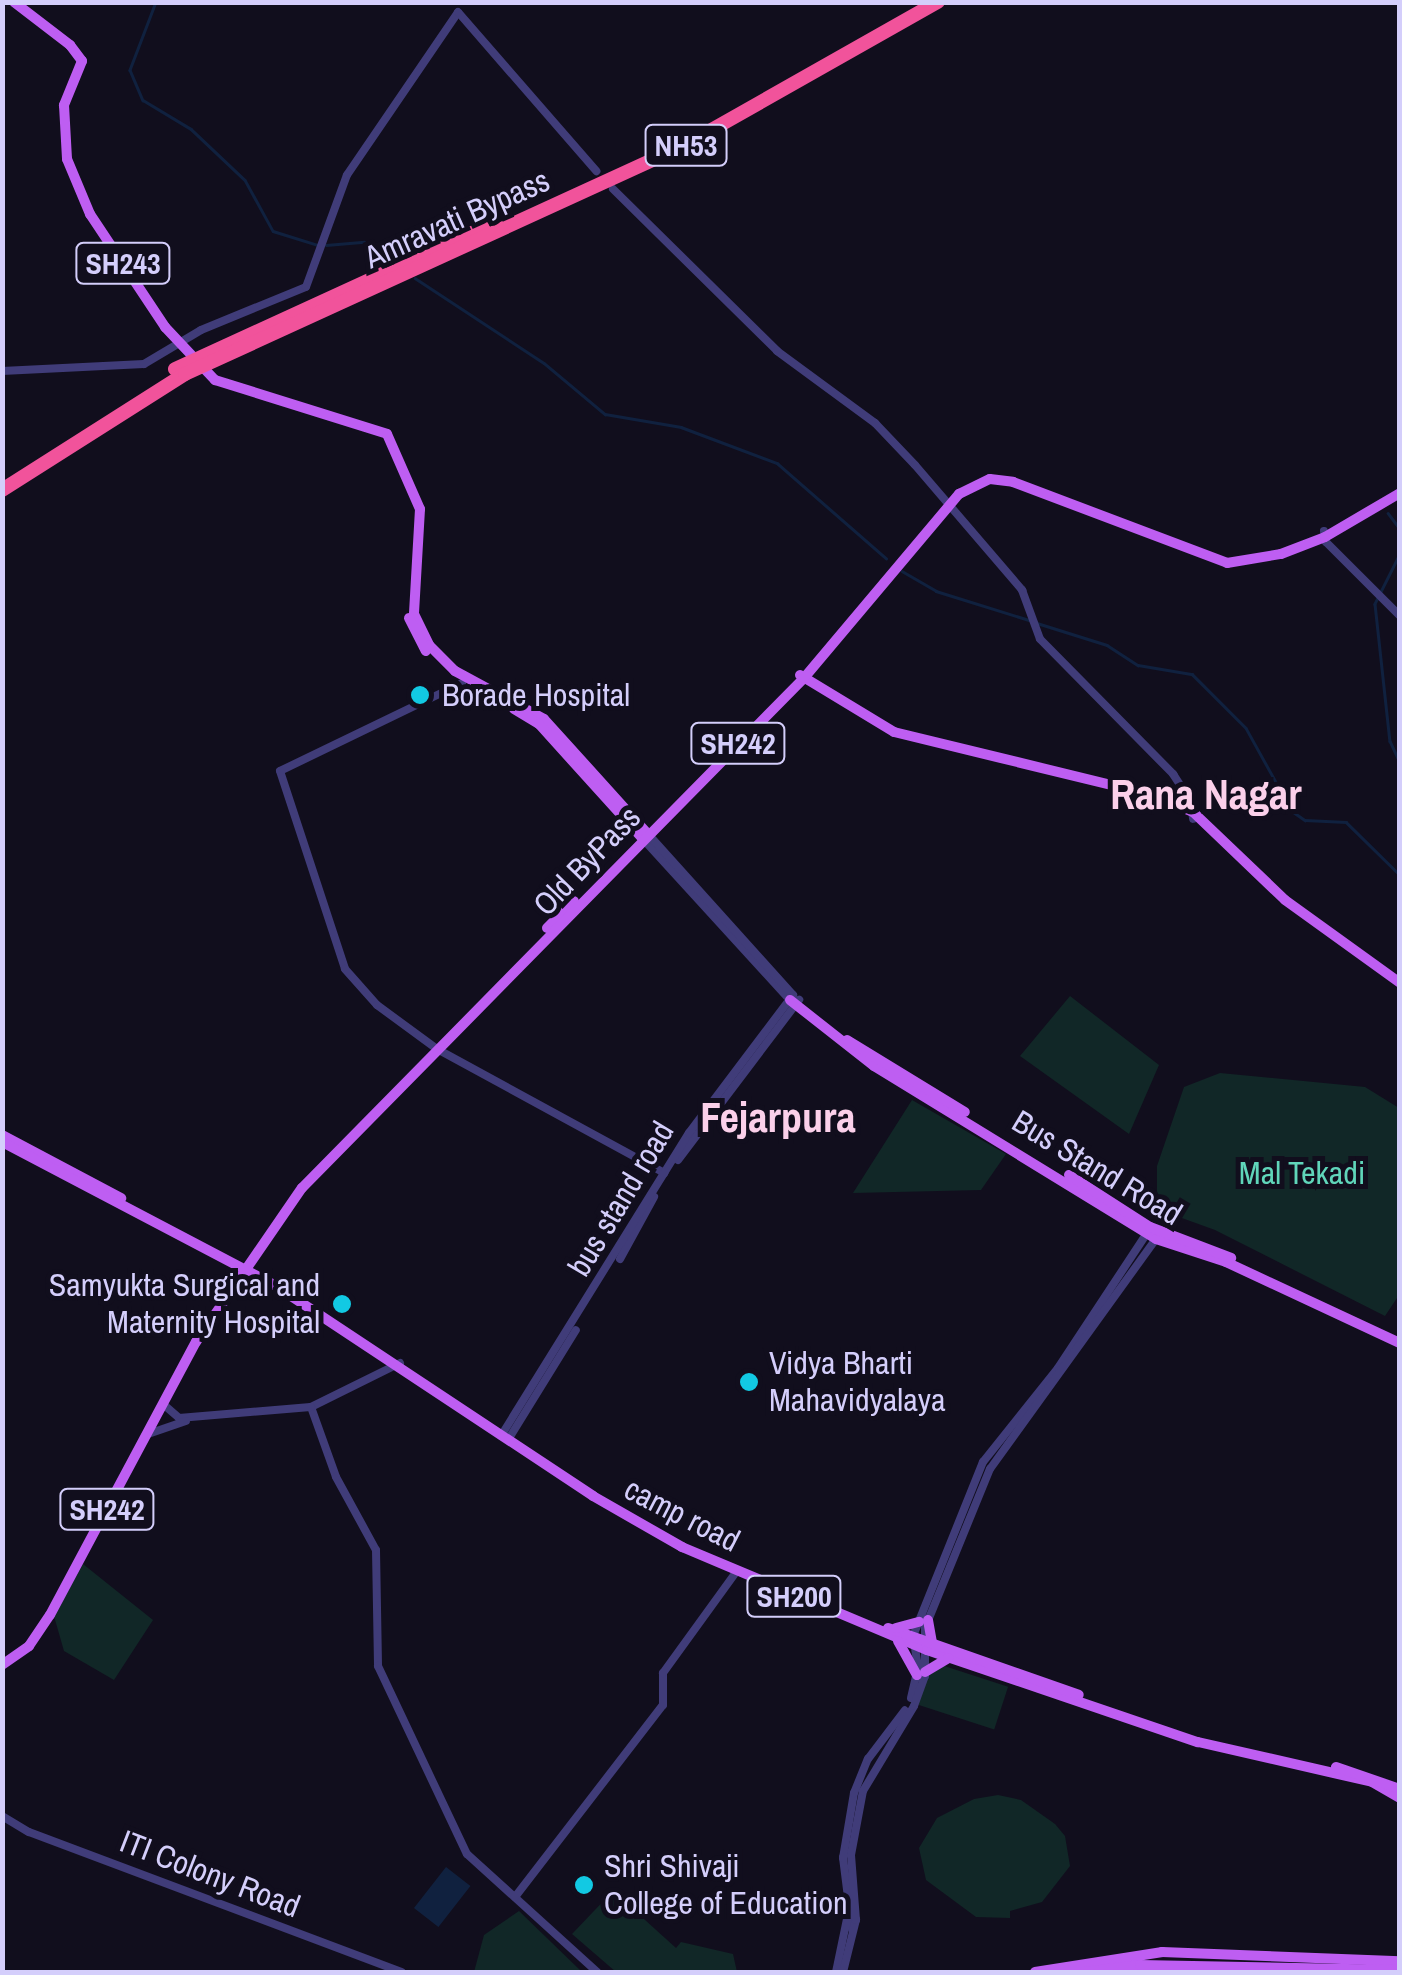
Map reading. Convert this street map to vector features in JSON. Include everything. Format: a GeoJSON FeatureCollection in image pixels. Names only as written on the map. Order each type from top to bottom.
{"type":"FeatureCollection","features":[{"type":"Feature","properties":{"kind":"highway","name":"Amravati Bypass"},"geometry":{"type":"LineString","coordinates":[[417,261],[740,109],[922,2]]}},
{"type":"Feature","properties":{"kind":"highway","name":"Amravati Bypass"},"geometry":{"type":"LineString","coordinates":[[2,480],[212,355],[743,116],[938,2]]}},
{"type":"Feature","properties":{"kind":"highway","name":"Amravati Bypass"},"geometry":{"type":"LineString","coordinates":[[2,490],[183,370]]}},
{"type":"Feature","properties":{"kind":"main road","name":"SH243"},"geometry":{"type":"LineString","coordinates":[[14,2],[70,44],[82,62],[64,105],[67,159],[90,214],[178,342],[216,380],[382,431],[398,450],[419,503],[423,542],[414,614],[428,645],[464,677],[542,717],[644,835]]}},
{"type":"Feature","properties":{"kind":"main road"},"geometry":{"type":"LineString","coordinates":[[370,428],[392,449],[416,516],[412,633],[462,683],[539,724],[644,835]]}},
{"type":"Feature","properties":{"kind":"main road","name":"Old ByPass"},"geometry":{"type":"LineString","coordinates":[[2,1664],[28,1646],[50,1615],[196,1342],[302,1188],[434,1047],[802,676],[948,501],[980,481],[1012,482],[1227,563],[1324,534],[1400,490]]}},
{"type":"Feature","properties":{"kind":"main road"},"geometry":{"type":"LineString","coordinates":[[802,676],[884,728],[1193,815],[1286,900],[1400,983]]}},
{"type":"Feature","properties":{"kind":"main road"},"geometry":{"type":"LineString","coordinates":[[1193,815],[1303,921],[1400,990]]}},
{"type":"Feature","properties":{"kind":"main road","name":"Bus Stand Road"},"geometry":{"type":"LineString","coordinates":[[794,1000],[874,1066],[1154,1233],[1399,1339]]}},
{"type":"Feature","properties":{"kind":"main road","name":"camp road"},"geometry":{"type":"LineString","coordinates":[[2,1139],[245,1266],[622,1515],[736,1572],[893,1634],[1200,1735],[1373,1776],[1400,1789]]}},
{"type":"Feature","properties":{"kind":"main road","name":"camp road"},"geometry":{"type":"LineString","coordinates":[[506,1436],[684,1544],[893,1634]]}},
{"type":"Feature","properties":{"kind":"main road"},"geometry":{"type":"LineString","coordinates":[[922,1643],[924,1621],[893,1634],[921,1674],[949,1658]]}},
{"type":"Feature","properties":{"kind":"main road","name":"camp road"},"geometry":{"type":"LineString","coordinates":[[922,1643],[949,1658],[1198,1742],[1372,1782],[1400,1798]]}},
{"type":"Feature","properties":{"kind":"main road"},"geometry":{"type":"LineString","coordinates":[[1035,1972],[1162,1952],[1332,1965]]}},
{"type":"Feature","properties":{"kind":"main road"},"geometry":{"type":"LineString","coordinates":[[1357,1966],[1400,1961]]}},
{"type":"Feature","properties":{"kind":"main road"},"geometry":{"type":"LineString","coordinates":[[1084,1972],[1140,1964],[1332,1965],[1400,1970]]}},
{"type":"Feature","properties":{"kind":"street"},"geometry":{"type":"LineString","coordinates":[[2,370],[144,364],[178,342],[306,287],[348,176],[458,12],[546,122],[596,172]]}},
{"type":"Feature","properties":{"kind":"street"},"geometry":{"type":"LineString","coordinates":[[613,189],[777,351],[875,422],[1022,590],[1032,621],[1173,774],[1193,815]]}},
{"type":"Feature","properties":{"kind":"street"},"geometry":{"type":"LineString","coordinates":[[1324,534],[1400,616]]}},
{"type":"Feature","properties":{"kind":"street"},"geometry":{"type":"LineString","coordinates":[[462,683],[280,771],[345,969],[377,1005],[434,1047],[664,1173]]}},
{"type":"Feature","properties":{"kind":"street"},"geometry":{"type":"LineString","coordinates":[[644,835],[794,1000]]}},
{"type":"Feature","properties":{"kind":"street","name":"bus stand road"},"geometry":{"type":"LineString","coordinates":[[506,1436],[664,1173],[794,1000]]}},
{"type":"Feature","properties":{"kind":"street","name":"bus stand road"},"geometry":{"type":"LineString","coordinates":[[506,1436],[657,1191],[794,1000]]}},
{"type":"Feature","properties":{"kind":"street"},"geometry":{"type":"LineString","coordinates":[[840,1972],[854,1933],[851,1855],[864,1791],[914,1706],[921,1674],[924,1621],[1000,1450],[1061,1376],[1154,1233]]}},
{"type":"Feature","properties":{"kind":"street"},"geometry":{"type":"LineString","coordinates":[[148,1434],[195,1418],[311,1407],[398,1365]]}},
{"type":"Feature","properties":{"kind":"street"},"geometry":{"type":"LineString","coordinates":[[163,1404],[170,1414],[195,1418]]}},
{"type":"Feature","properties":{"kind":"street"},"geometry":{"type":"LineString","coordinates":[[311,1407],[336,1477],[376,1550],[378,1666],[467,1854],[597,1972]]}},
{"type":"Feature","properties":{"kind":"street"},"geometry":{"type":"LineString","coordinates":[[515,1898],[663,1705],[663,1673],[736,1572]]}},
{"type":"Feature","properties":{"kind":"street"},"geometry":{"type":"LineString","coordinates":[[854,1933],[848,1914],[843,1849],[854,1793],[868,1759],[908,1706],[921,1674]]}},
{"type":"Feature","properties":{"kind":"street","name":"ITI Colony Road"},"geometry":{"type":"LineString","coordinates":[[2,1816],[29,1832],[402,1972]]}},
{"type":"Feature","properties":{"kind":"street"},"geometry":{"type":"LineString","coordinates":[[840,1972],[848,1914]]}},
{"type":"Feature","properties":{"kind":"green space"},"geometry":{"type":"Polygon","coordinates":[[[1070,996],[1159,1065],[1129,1134],[1020,1056],[1070,996]]]}},
{"type":"Feature","properties":{"kind":"green space","name":"Mal Tekadi"},"geometry":{"type":"Polygon","coordinates":[[[1220,1073],[1365,1087],[1399,1108],[1399,1295],[1385,1316],[1215,1230],[1157,1209],[1157,1166],[1184,1087],[1220,1073]]]}},
{"type":"Feature","properties":{"kind":"green space"},"geometry":{"type":"Polygon","coordinates":[[[912,1100],[1006,1154],[981,1190],[853,1193],[912,1100]]]}},
{"type":"Feature","properties":{"kind":"green space"},"geometry":{"type":"Polygon","coordinates":[[[83,1564],[153,1620],[114,1680],[64,1651],[54,1616],[83,1564]]]}},
{"type":"Feature","properties":{"kind":"green space"},"geometry":{"type":"Polygon","coordinates":[[[932,1662],[1008,1687],[994,1730],[918,1705],[932,1662]]]}},
{"type":"Feature","properties":{"kind":"green space"},"geometry":{"type":"Polygon","coordinates":[[[998,1795],[1021,1800],[1055,1824],[1065,1836],[1070,1866],[1042,1902],[1010,1911],[1010,1918],[976,1917],[926,1880],[919,1848],[937,1818],[974,1799],[998,1795]]]}},
{"type":"Feature","properties":{"kind":"green space"},"geometry":{"type":"Polygon","coordinates":[[[613,1891],[676,1948],[681,1942],[733,1954],[737,1972],[616,1972],[572,1934],[613,1891]]]}},
{"type":"Feature","properties":{"kind":"green space"},"geometry":{"type":"Polygon","coordinates":[[[519,1911],[582,1972],[474,1972],[484,1935],[519,1911]]]}},
{"type":"Feature","properties":{"kind":"water"},"geometry":{"type":"Polygon","coordinates":[[[446,1867],[470,1886],[438,1927],[414,1908],[446,1867]]]}},
{"type":"Feature","properties":{"kind":"waterway"},"geometry":{"type":"LineString","coordinates":[[156,2],[130,70],[143,100],[191,129],[245,180],[273,231],[318,245]]}},
{"type":"Feature","properties":{"kind":"waterway"},"geometry":{"type":"LineString","coordinates":[[326,245],[364,242],[391,263]]}},
{"type":"Feature","properties":{"kind":"waterway"},"geometry":{"type":"LineString","coordinates":[[415,278],[544,363],[605,414],[681,427],[777,463],[886,558]]}},
{"type":"Feature","properties":{"kind":"waterway"},"geometry":{"type":"LineString","coordinates":[[1388,513],[1400,529]]}},
{"type":"Feature","properties":{"kind":"waterway"},"geometry":{"type":"LineString","coordinates":[[1400,554],[1375,604],[1390,741],[1400,762]]}},
{"type":"Feature","properties":{"kind":"waterway"},"geometry":{"type":"LineString","coordinates":[[902,571],[936,591],[1029,620]]}},
{"type":"Feature","properties":{"kind":"waterway"},"geometry":{"type":"LineString","coordinates":[[1037,623],[1107,645],[1138,665],[1192,674],[1246,728],[1292,811],[1305,820],[1346,822],[1400,875]]}},
{"type":"Feature","properties":{"kind":"place","name":"Borade Hospital"},"geometry":{"type":"Point","coordinates":[420,695]}},
{"type":"Feature","properties":{"kind":"place","name":"Samyukta Surgical and Maternity Hospital"},"geometry":{"type":"Point","coordinates":[342,1304]}},
{"type":"Feature","properties":{"kind":"place","name":"Vidya Bharti Mahavidyalaya"},"geometry":{"type":"Point","coordinates":[749,1382]}},
{"type":"Feature","properties":{"kind":"place","name":"Shri Shivaji College of Education"},"geometry":{"type":"Point","coordinates":[584,1885]}},
{"type":"Feature","properties":{"kind":"district","name":"Rana Nagar"},"geometry":{"type":"Point","coordinates":[1206,794]}},
{"type":"Feature","properties":{"kind":"district","name":"Fejarpura"},"geometry":{"type":"Point","coordinates":[778,1117]}}]}
